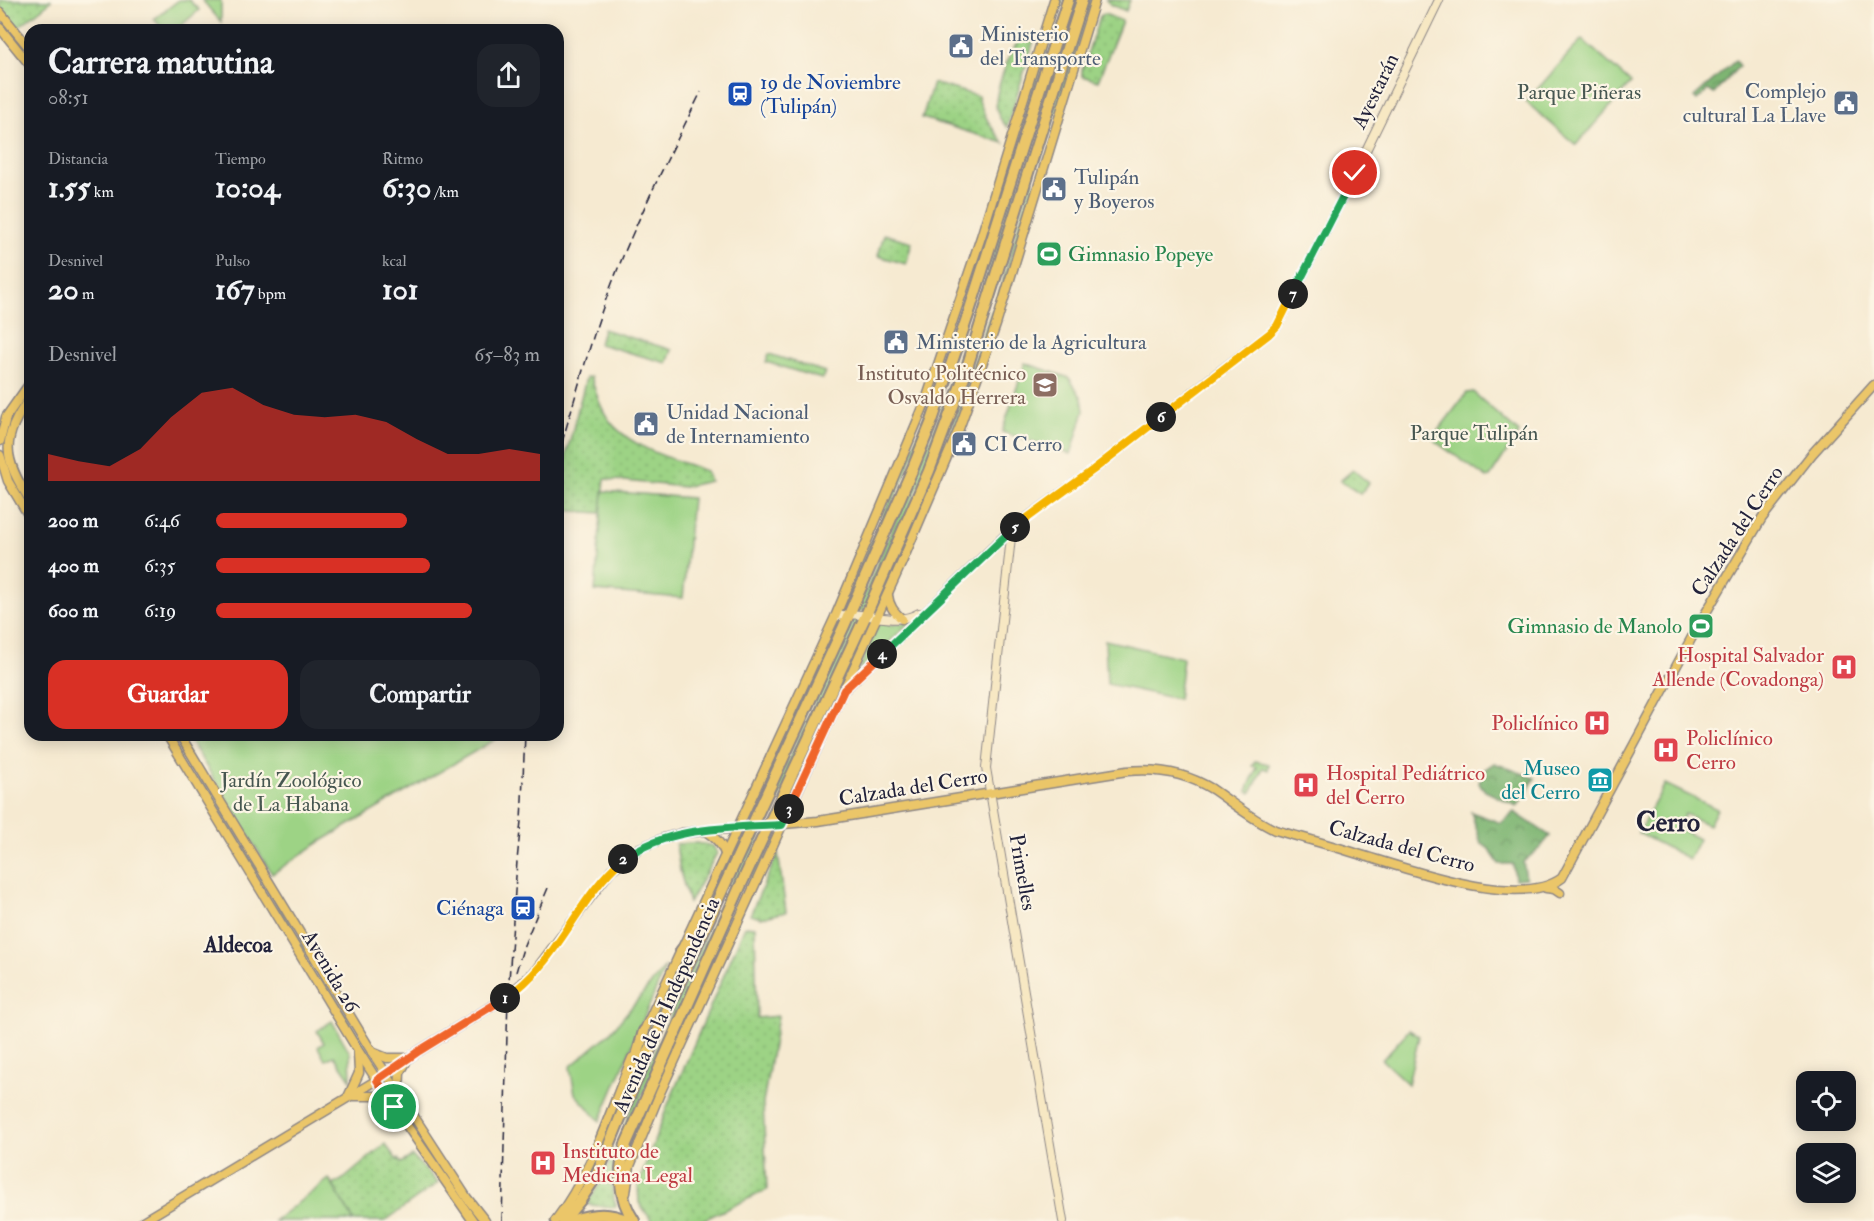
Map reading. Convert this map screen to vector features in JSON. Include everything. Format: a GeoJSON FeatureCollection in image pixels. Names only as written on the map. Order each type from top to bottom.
{"type":"FeatureCollection","features":[{"type":"Feature","properties":{"kind":"highway"},"geometry":{"type":"LineString","coordinates":[[563,1221],[597,1175],[625,1106],[710,916],[849,614],[932,421],[1068,0]]}},
{"type":"Feature","properties":{"kind":"highway","name":"Avenida de la Independencia"},"geometry":{"type":"LineString","coordinates":[[634,1221],[626,1205],[620,1178],[623,1155],[630,1134],[739,889],[871,616],[965,374],[1082,0]]}},
{"type":"Feature","properties":{"kind":"highway"},"geometry":{"type":"LineString","coordinates":[[970,309],[977,304],[982,307],[983,312]]}},
{"type":"Feature","properties":{"kind":"highway"},"geometry":{"type":"LineString","coordinates":[[681,951],[710,916]]}},
{"type":"Feature","properties":{"kind":"highway"},"geometry":{"type":"LineString","coordinates":[[625,1106],[644,1031]]}},
{"type":"Feature","properties":{"kind":"highway"},"geometry":{"type":"LineString","coordinates":[[571,1221],[601,1214],[616,1216],[627,1221]]}},
{"type":"Feature","properties":{"kind":"main road"},"geometry":{"type":"LineString","coordinates":[[555,1221],[571,1200],[586,1171],[644,1031],[836,617],[925,403],[963,292],[1054,0]]}},
{"type":"Feature","properties":{"kind":"main road"},"geometry":{"type":"LineString","coordinates":[[782,825],[844,690],[871,616],[888,593],[959,429],[984,363],[1095,0]]}},
{"type":"Feature","properties":{"kind":"main road","name":"Ayestarán"},"geometry":{"type":"LineString","coordinates":[[1012,528],[1093,470],[1277,326],[1439,0]]}},
{"type":"Feature","properties":{"kind":"main road"},"geometry":{"type":"LineString","coordinates":[[0,12],[24,42]]}},
{"type":"Feature","properties":{"kind":"main road"},"geometry":{"type":"LineString","coordinates":[[0,28],[24,58]]}},
{"type":"Feature","properties":{"kind":"main road","name":"Calzada del Cerro"},"geometry":{"type":"LineString","coordinates":[[143,1221],[202,1183],[387,1074],[513,993],[535,971],[602,881],[621,860],[664,837],[737,827],[782,825],[1127,771],[1157,770],[1176,773],[1206,786],[1244,813],[1275,830],[1457,882],[1511,889],[1540,888],[1550,885],[1562,878],[1698,626],[1762,518],[1812,454],[1874,385]]}},
{"type":"Feature","properties":{"kind":"main road"},"geometry":{"type":"LineString","coordinates":[[0,441],[6,417],[24,392]]}},
{"type":"Feature","properties":{"kind":"main road"},"geometry":{"type":"LineString","coordinates":[[24,406],[13,421],[7,449],[14,475],[24,491]]}},
{"type":"Feature","properties":{"kind":"main road"},"geometry":{"type":"LineString","coordinates":[[0,455],[8,481],[24,508]]}},
{"type":"Feature","properties":{"kind":"main road"},"geometry":{"type":"LineString","coordinates":[[844,690],[1012,528]]}},
{"type":"Feature","properties":{"kind":"main road","name":"Primelles"},"geometry":{"type":"LineString","coordinates":[[1012,528],[986,768],[1063,1221]]}},
{"type":"Feature","properties":{"kind":"main road"},"geometry":{"type":"LineString","coordinates":[[888,593],[888,602],[902,619]]}},
{"type":"Feature","properties":{"kind":"main road"},"geometry":{"type":"LineString","coordinates":[[836,617],[849,614],[902,619],[914,616],[929,607]]}},
{"type":"Feature","properties":{"kind":"main road","name":"Avenida 26"},"geometry":{"type":"LineString","coordinates":[[171,741],[357,1049],[472,1221]]}},
{"type":"Feature","properties":{"kind":"main road","name":"Avenida 26"},"geometry":{"type":"LineString","coordinates":[[184,741],[372,1052],[467,1198],[485,1221]]}},
{"type":"Feature","properties":{"kind":"main road","name":"Avenida de la Independencia"},"geometry":{"type":"LineString","coordinates":[[626,1205],[627,1175],[679,1051],[782,825]]}},
{"type":"Feature","properties":{"kind":"main road"},"geometry":{"type":"LineString","coordinates":[[705,831],[718,841],[725,854]]}},
{"type":"Feature","properties":{"kind":"main road"},"geometry":{"type":"LineString","coordinates":[[1540,888],[1554,889],[1560,893]]}},
{"type":"Feature","properties":{"kind":"main road"},"geometry":{"type":"LineString","coordinates":[[348,1097],[359,1073],[357,1049]]}},
{"type":"Feature","properties":{"kind":"main road"},"geometry":{"type":"LineString","coordinates":[[372,1052],[387,1058],[409,1058]]}},
{"type":"Feature","properties":{"kind":"main road"},"geometry":{"type":"LineString","coordinates":[[399,1093],[400,1073],[409,1058]]}},
{"type":"Feature","properties":{"kind":"main road"},"geometry":{"type":"LineString","coordinates":[[348,1097],[375,1096],[394,1107]]}},
{"type":"Feature","properties":{"kind":"green space"},"geometry":{"type":"Polygon","coordinates":[[[0,0],[51,1],[15,30],[0,12],[0,0]]]}},
{"type":"Feature","properties":{"kind":"green space"},"geometry":{"type":"Polygon","coordinates":[[[179,0],[189,0],[199,10],[183,24],[159,24],[154,19],[179,0]]]}},
{"type":"Feature","properties":{"kind":"green space"},"geometry":{"type":"Polygon","coordinates":[[[202,0],[221,0],[221,22],[202,0]]]}},
{"type":"Feature","properties":{"kind":"green space"},"geometry":{"type":"Polygon","coordinates":[[[1059,0],[1063,0],[1014,152],[1012,150],[1059,0]]]}},
{"type":"Feature","properties":{"kind":"green space"},"geometry":{"type":"Polygon","coordinates":[[[1074,0],[1079,0],[1029,153],[1028,150],[1074,0]]]}},
{"type":"Feature","properties":{"kind":"green space"},"geometry":{"type":"Polygon","coordinates":[[[1087,0],[1092,0],[1039,163],[1049,124],[1087,0]]]}},
{"type":"Feature","properties":{"kind":"green space"},"geometry":{"type":"Polygon","coordinates":[[[1106,0],[1130,0],[1126,11],[1111,5],[1106,0]]]}},
{"type":"Feature","properties":{"kind":"green space"},"geometry":{"type":"Polygon","coordinates":[[[1104,14],[1122,21],[1098,81],[1082,76],[1082,70],[1100,16],[1104,14]]]}},
{"type":"Feature","properties":{"kind":"green space"},"geometry":{"type":"Polygon","coordinates":[[[1035,37],[1007,127],[996,107],[1000,82],[1016,45],[1020,40],[1035,37]]]}},
{"type":"Feature","properties":{"kind":"green space","name":"Parque Piñeras"},"geometry":{"type":"Polygon","coordinates":[[[1582,39],[1631,83],[1576,145],[1526,102],[1582,39]]]}},
{"type":"Feature","properties":{"kind":"green space"},"geometry":{"type":"Polygon","coordinates":[[[1735,61],[1739,66],[1714,94],[1708,90],[1697,100],[1694,97],[1735,61]]]}},
{"type":"Feature","properties":{"kind":"green space"},"geometry":{"type":"Polygon","coordinates":[[[933,83],[978,96],[988,121],[1004,143],[922,118],[933,83]]]}},
{"type":"Feature","properties":{"kind":"green space"},"geometry":{"type":"Polygon","coordinates":[[[1005,172],[1009,172],[971,288],[1005,172]]]}},
{"type":"Feature","properties":{"kind":"green space"},"geometry":{"type":"Polygon","coordinates":[[[1018,178],[1020,180],[986,295],[982,297],[981,294],[1018,178]]]}},
{"type":"Feature","properties":{"kind":"green space"},"geometry":{"type":"Polygon","coordinates":[[[1031,181],[1035,182],[997,301],[1031,181]]]}},
{"type":"Feature","properties":{"kind":"green space"},"geometry":{"type":"Polygon","coordinates":[[[884,234],[912,242],[906,264],[878,256],[884,234]]]}},
{"type":"Feature","properties":{"kind":"green space"},"geometry":{"type":"Polygon","coordinates":[[[967,300],[969,300],[940,393],[848,606],[846,606],[844,604],[915,442],[967,300]]]}},
{"type":"Feature","properties":{"kind":"green space"},"geometry":{"type":"Polygon","coordinates":[[[992,311],[996,313],[957,424],[876,612],[872,612],[953,422],[992,311]]]}},
{"type":"Feature","properties":{"kind":"green space"},"geometry":{"type":"Polygon","coordinates":[[[975,322],[940,437],[864,611],[857,611],[932,435],[971,323],[975,322]]]}},
{"type":"Feature","properties":{"kind":"green space"},"geometry":{"type":"Polygon","coordinates":[[[603,329],[672,350],[667,363],[599,344],[603,329]]]}},
{"type":"Feature","properties":{"kind":"green space"},"geometry":{"type":"Polygon","coordinates":[[[769,354],[825,372],[822,379],[766,362],[769,354]]]}},
{"type":"Feature","properties":{"kind":"green space"},"geometry":{"type":"Polygon","coordinates":[[[1025,363],[1069,378],[1082,398],[1084,411],[1071,454],[1002,432],[1025,363]]]}},
{"type":"Feature","properties":{"kind":"green space"},"geometry":{"type":"Polygon","coordinates":[[[591,377],[603,410],[610,422],[624,435],[646,448],[706,471],[710,481],[684,487],[605,479],[601,513],[564,510],[564,463],[586,378],[591,377]]]}},
{"type":"Feature","properties":{"kind":"green space","name":"Parque Tulipán"},"geometry":{"type":"Polygon","coordinates":[[[1473,392],[1519,433],[1490,477],[1487,478],[1436,442],[1433,437],[1467,393],[1473,392]]]}},
{"type":"Feature","properties":{"kind":"green space"},"geometry":{"type":"Polygon","coordinates":[[[1353,470],[1369,483],[1360,494],[1340,481],[1353,470]]]}},
{"type":"Feature","properties":{"kind":"green space"},"geometry":{"type":"Polygon","coordinates":[[[603,491],[692,498],[683,598],[595,591],[603,491]]]}},
{"type":"Feature","properties":{"kind":"green space"},"geometry":{"type":"Polygon","coordinates":[[[844,617],[753,817],[750,815],[838,620],[844,617]]]}},
{"type":"Feature","properties":{"kind":"green space"},"geometry":{"type":"Polygon","coordinates":[[[861,619],[774,809],[761,819],[853,620],[861,619]]]}},
{"type":"Feature","properties":{"kind":"green space"},"geometry":{"type":"Polygon","coordinates":[[[868,619],[872,619],[786,810],[784,810],[868,619]]]}},
{"type":"Feature","properties":{"kind":"green space"},"geometry":{"type":"Polygon","coordinates":[[[879,620],[892,625],[911,621],[858,672],[879,620]]]}},
{"type":"Feature","properties":{"kind":"green space"},"geometry":{"type":"Polygon","coordinates":[[[1105,640],[1183,658],[1178,699],[1107,684],[1105,640]]]}},
{"type":"Feature","properties":{"kind":"green space"},"geometry":{"type":"Polygon","coordinates":[[[177,741],[180,741],[381,1073],[379,1074],[177,741]]]}},
{"type":"Feature","properties":{"kind":"green space","name":"Jardín Zoológico de La Habana"},"geometry":{"type":"Polygon","coordinates":[[[191,741],[493,741],[320,842],[272,874],[191,741]]]}},
{"type":"Feature","properties":{"kind":"green space"},"geometry":{"type":"Polygon","coordinates":[[[1255,761],[1269,764],[1268,770],[1263,768],[1251,793],[1247,791],[1257,767],[1252,766],[1255,761]]]}},
{"type":"Feature","properties":{"kind":"green space"},"geometry":{"type":"Polygon","coordinates":[[[1494,763],[1535,778],[1517,806],[1485,791],[1479,783],[1484,770],[1494,763]]]}},
{"type":"Feature","properties":{"kind":"green space"},"geometry":{"type":"Polygon","coordinates":[[[1665,784],[1717,809],[1709,825],[1685,814],[1678,828],[1699,839],[1689,859],[1638,833],[1665,784]]]}},
{"type":"Feature","properties":{"kind":"green space"},"geometry":{"type":"Polygon","coordinates":[[[1471,812],[1501,823],[1514,812],[1550,836],[1523,862],[1526,878],[1515,879],[1513,864],[1499,864],[1489,849],[1481,843],[1471,812]]]}},
{"type":"Feature","properties":{"kind":"green space"},"geometry":{"type":"Polygon","coordinates":[[[770,835],[774,837],[638,1129],[652,1092],[770,835]]]}},
{"type":"Feature","properties":{"kind":"green space"},"geometry":{"type":"Polygon","coordinates":[[[752,837],[760,837],[623,1139],[612,1180],[616,1205],[614,1207],[589,1205],[587,1203],[611,1161],[641,1083],[752,837]]]}},
{"type":"Feature","properties":{"kind":"green space"},"geometry":{"type":"Polygon","coordinates":[[[738,840],[740,841],[648,1041],[651,1026],[738,840]]]}},
{"type":"Feature","properties":{"kind":"green space"},"geometry":{"type":"Polygon","coordinates":[[[697,843],[713,846],[717,853],[689,903],[680,871],[676,844],[697,843]]]}},
{"type":"Feature","properties":{"kind":"green space"},"geometry":{"type":"Polygon","coordinates":[[[778,853],[786,912],[761,918],[750,915],[778,853]]]}},
{"type":"Feature","properties":{"kind":"green space"},"geometry":{"type":"Polygon","coordinates":[[[745,926],[755,927],[757,1018],[778,1016],[763,1103],[767,1190],[701,1221],[652,1221],[639,1203],[638,1185],[667,1107],[745,926]]]}},
{"type":"Feature","properties":{"kind":"green space"},"geometry":{"type":"Polygon","coordinates":[[[666,966],[600,1121],[575,1094],[570,1067],[610,1033],[666,966]]]}},
{"type":"Feature","properties":{"kind":"green space"},"geometry":{"type":"Polygon","coordinates":[[[332,1021],[350,1053],[351,1080],[334,1056],[325,1060],[318,1047],[324,1043],[317,1031],[332,1021]]]}},
{"type":"Feature","properties":{"kind":"green space"},"geometry":{"type":"Polygon","coordinates":[[[1409,1030],[1419,1036],[1408,1084],[1382,1060],[1409,1030]]]}},
{"type":"Feature","properties":{"kind":"green space"},"geometry":{"type":"Polygon","coordinates":[[[385,1079],[430,1150],[429,1151],[383,1080],[385,1079]]]}},
{"type":"Feature","properties":{"kind":"green space"},"geometry":{"type":"Polygon","coordinates":[[[385,1144],[401,1163],[412,1156],[438,1183],[385,1221],[354,1221],[333,1185],[345,1178],[385,1144]]]}},
{"type":"Feature","properties":{"kind":"green space"},"geometry":{"type":"Polygon","coordinates":[[[329,1179],[354,1221],[274,1221],[329,1179]]]}},
{"type":"Feature","properties":{"kind":"railway"},"geometry":{"type":"LineString","coordinates":[[564,436],[597,325],[619,265],[701,92]]}},
{"type":"Feature","properties":{"kind":"railway"},"geometry":{"type":"LineString","coordinates":[[502,1221],[508,996],[525,741]]}},
{"type":"Feature","properties":{"kind":"railway"},"geometry":{"type":"LineString","coordinates":[[516,972],[524,945],[548,888]]}},
{"type":"Feature","properties":{"kind":"place","name":"Ministerio del Transporte"},"geometry":{"type":"Point","coordinates":[961,46]}},
{"type":"Feature","properties":{"kind":"place","name":"19 de Noviembre (Tulipán)"},"geometry":{"type":"Point","coordinates":[740,94]}},
{"type":"Feature","properties":{"kind":"place","name":"Complejo cultural La Llave"},"geometry":{"type":"Point","coordinates":[1846,103]}},
{"type":"Feature","properties":{"kind":"place","name":"Tulipán y Boyeros"},"geometry":{"type":"Point","coordinates":[1054,189]}},
{"type":"Feature","properties":{"kind":"place","name":"Gimnasio Popeye"},"geometry":{"type":"Point","coordinates":[1049,254]}},
{"type":"Feature","properties":{"kind":"place","name":"Ministerio de la Agricultura"},"geometry":{"type":"Point","coordinates":[896,342]}},
{"type":"Feature","properties":{"kind":"place","name":"Instituto Politécnico Osvaldo Herrera"},"geometry":{"type":"Point","coordinates":[1045,385]}},
{"type":"Feature","properties":{"kind":"place","name":"Unidad Nacional de Internamiento"},"geometry":{"type":"Point","coordinates":[646,424]}},
{"type":"Feature","properties":{"kind":"place","name":"CI Cerro"},"geometry":{"type":"Point","coordinates":[964,444]}},
{"type":"Feature","properties":{"kind":"place","name":"Gimnasio de Manolo"},"geometry":{"type":"Point","coordinates":[1701,626]}},
{"type":"Feature","properties":{"kind":"place","name":"Hospital Salvador Allende (Covadonga)"},"geometry":{"type":"Point","coordinates":[1844,667]}},
{"type":"Feature","properties":{"kind":"place","name":"Policlínico"},"geometry":{"type":"Point","coordinates":[1597,723]}},
{"type":"Feature","properties":{"kind":"place","name":"Policlínico Cerro"},"geometry":{"type":"Point","coordinates":[1666,750]}},
{"type":"Feature","properties":{"kind":"place","name":"Museo del Cerro"},"geometry":{"type":"Point","coordinates":[1600,780]}},
{"type":"Feature","properties":{"kind":"place","name":"Hospital Pediátrico del Cerro"},"geometry":{"type":"Point","coordinates":[1306,785]}},
{"type":"Feature","properties":{"kind":"place","name":"Ciénaga"},"geometry":{"type":"Point","coordinates":[523,908]}},
{"type":"Feature","properties":{"kind":"place","name":"Instituto de Medicina Legal"},"geometry":{"type":"Point","coordinates":[543,1163]}},
{"type":"Feature","properties":{"kind":"district","name":"Cerro"},"geometry":{"type":"Point","coordinates":[1668,822]}},
{"type":"Feature","properties":{"kind":"district","name":"Aldecoa"},"geometry":{"type":"Point","coordinates":[238,944]}},
{"type":"Feature","properties":{"kind":"route"},"geometry":{"type":"LineString","coordinates":[[394,1107],[377,1080],[513,993],[535,971],[602,881],[621,860],[651,842],[682,833],[782,825],[844,690],[1012,528],[1093,470],[1277,326],[1355,173]]}}]}
